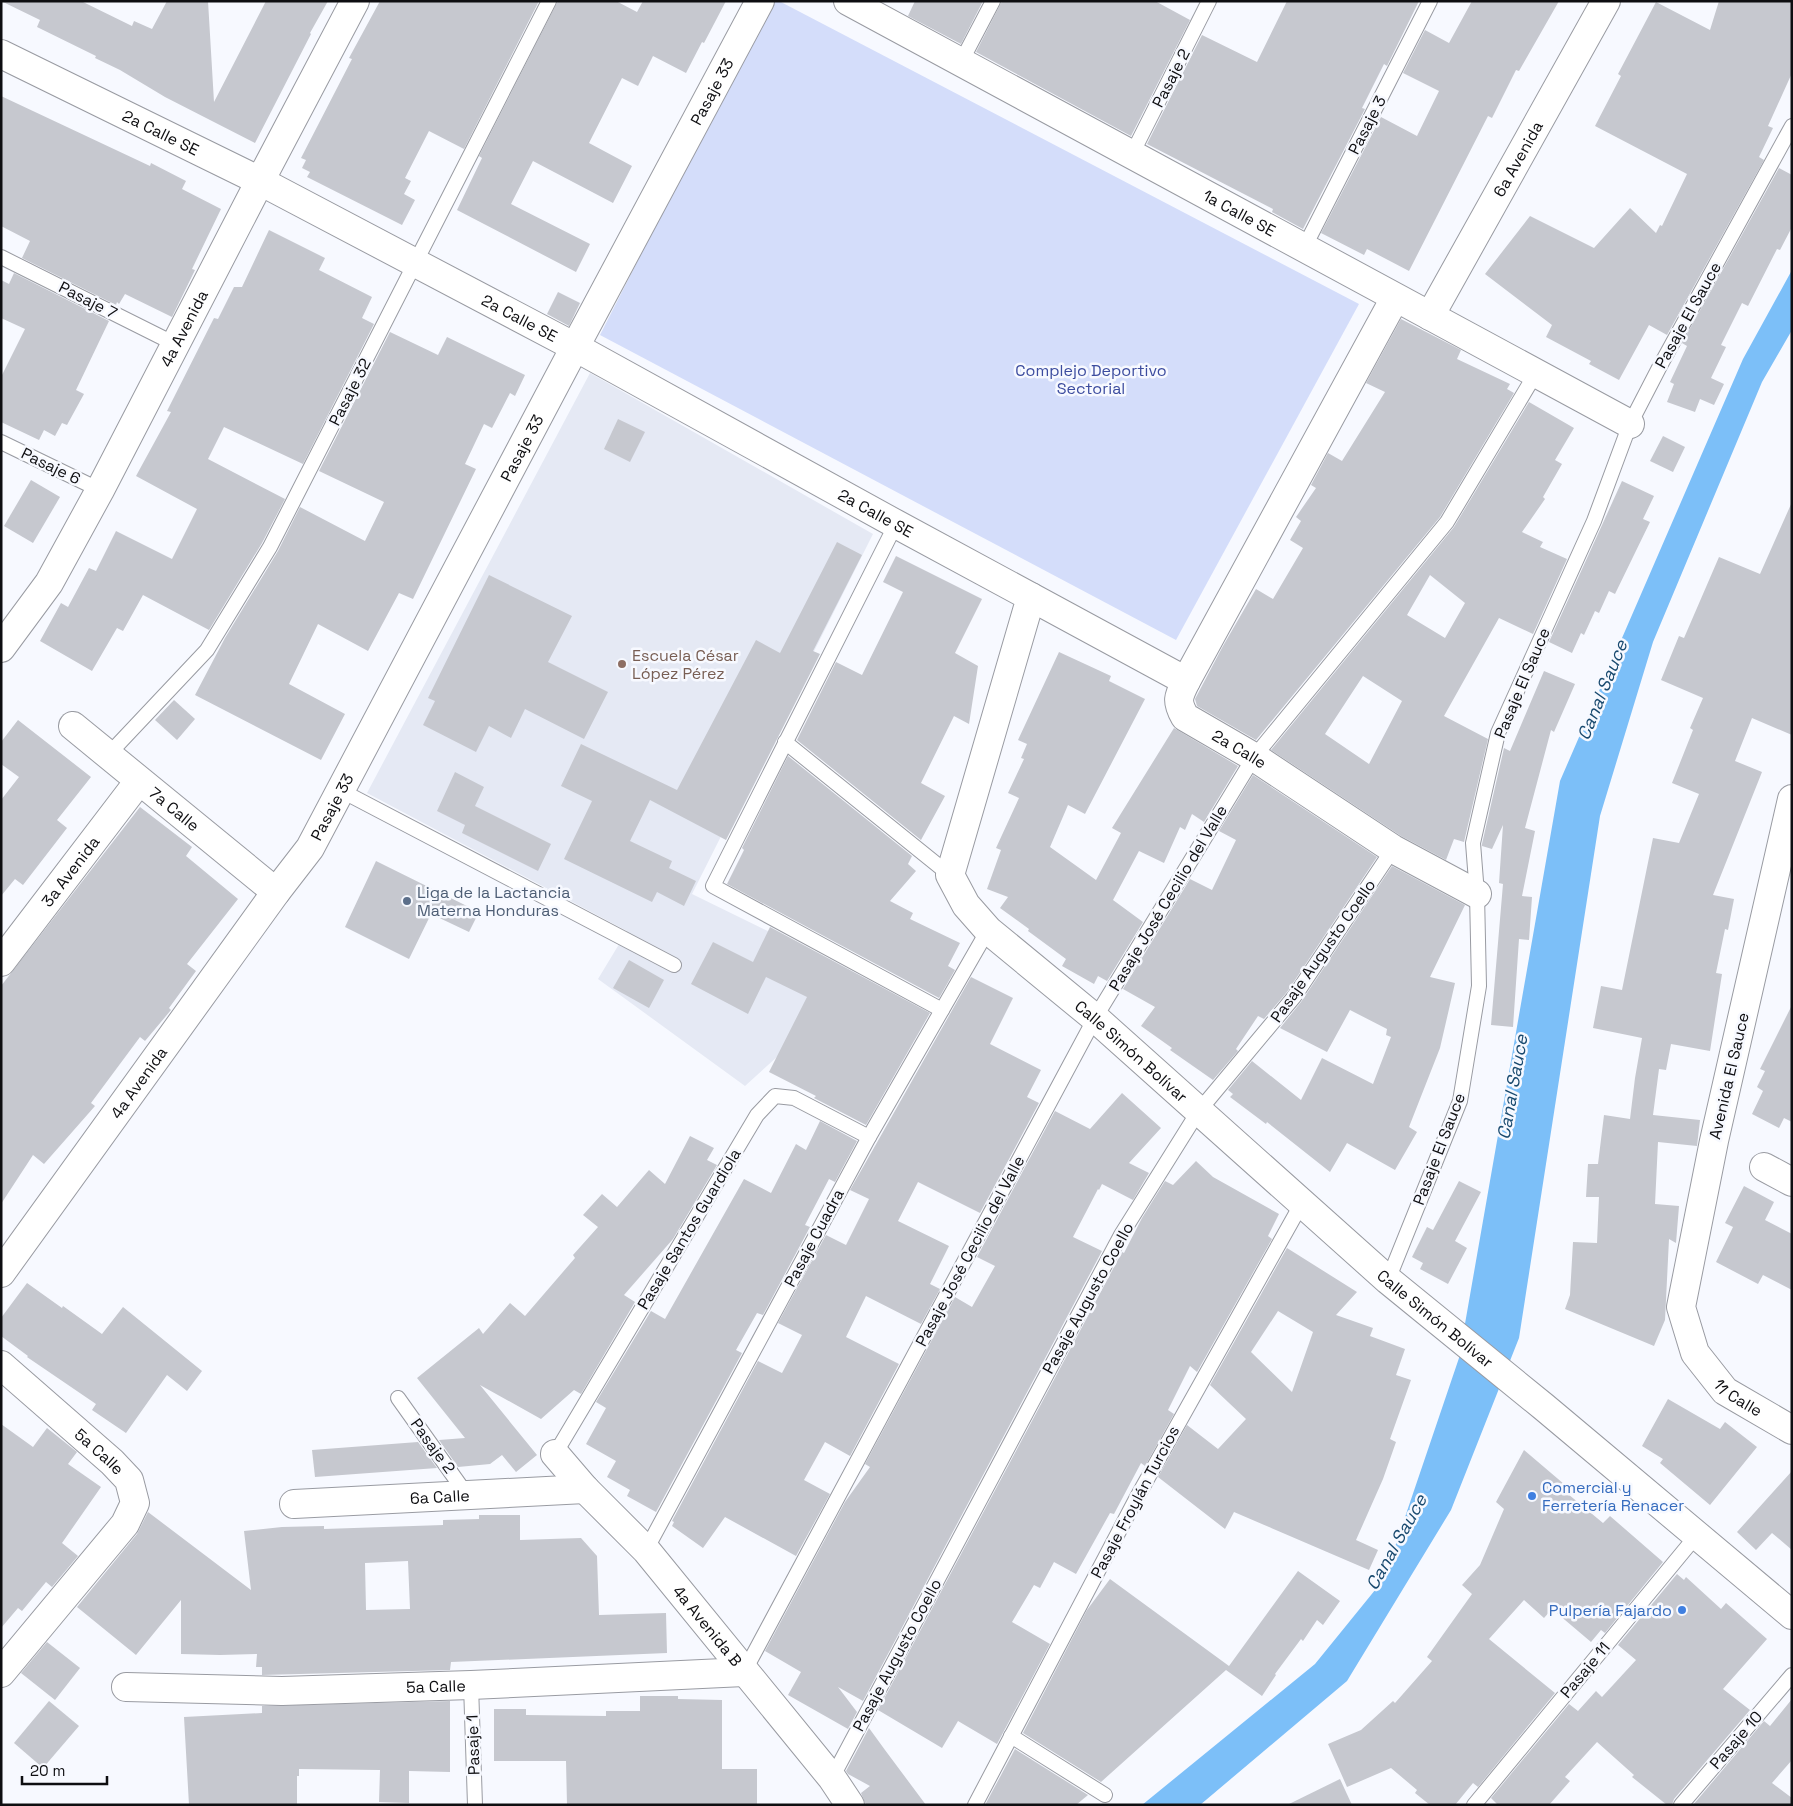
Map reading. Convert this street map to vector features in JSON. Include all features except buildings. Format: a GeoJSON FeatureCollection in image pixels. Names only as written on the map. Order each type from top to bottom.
{"type":"FeatureCollection","features":[{"type":"Feature","properties":{"kind":"street","name":"4a Avenida"},"geometry":{"type":"LineString","coordinates":[[5,635],[49,583],[100,490],[355,1]]}},
{"type":"Feature","properties":{"kind":"street","name":"Pasaje 33"},"geometry":{"type":"LineString","coordinates":[[276,892],[310,848],[575,346],[760,1]]}},
{"type":"Feature","properties":{"kind":"street","name":"1a Calle SE"},"geometry":{"type":"LineString","coordinates":[[848,1],[1630,424]]}},
{"type":"Feature","properties":{"kind":"street","name":"6a Avenida"},"geometry":{"type":"LineString","coordinates":[[1430,316],[1606,1]]}},
{"type":"Feature","properties":{"kind":"street","name":"2a Calle SE"},"geometry":{"type":"LineString","coordinates":[[1,54],[260,181],[575,346],[1031,597]]}},
{"type":"Feature","properties":{"kind":"street","name":"2a Calle"},"geometry":{"type":"LineString","coordinates":[[1395,298],[1178,696],[1179,707],[1185,717],[1254,757],[1393,849],[1477,894]]}},
{"type":"Feature","properties":{"kind":"street"},"geometry":{"type":"LineString","coordinates":[[950,874],[1031,597],[1186,681]]}},
{"type":"Feature","properties":{"kind":"street","name":"7a Calle"},"geometry":{"type":"LineString","coordinates":[[73,726],[276,892]]}},
{"type":"Feature","properties":{"kind":"street","name":"3a Avenida"},"geometry":{"type":"LineString","coordinates":[[1,962],[139,781]]}},
{"type":"Feature","properties":{"kind":"street","name":"Avenida El Sauce"},"geometry":{"type":"LineString","coordinates":[[1695,1353],[1681,1307],[1716,1132],[1792,799]]}},
{"type":"Feature","properties":{"kind":"street","name":"Calle Simón Bolívar"},"geometry":{"type":"LineString","coordinates":[[950,874],[966,905],[988,930],[1095,1018],[1388,1280],[1544,1407],[1792,1614]]}},
{"type":"Feature","properties":{"kind":"street","name":"4a Avenida"},"geometry":{"type":"LineString","coordinates":[[1,1273],[276,892]]}},
{"type":"Feature","properties":{"kind":"street"},"geometry":{"type":"LineString","coordinates":[[1764,1167],[1792,1182]]}},
{"type":"Feature","properties":{"kind":"street","name":"11 Calle"},"geometry":{"type":"LineString","coordinates":[[1695,1353],[1724,1391],[1792,1430]]}},
{"type":"Feature","properties":{"kind":"street","name":"5a Calle"},"geometry":{"type":"LineString","coordinates":[[1,1365],[112,1462],[129,1480],[135,1503],[125,1524],[1,1673]]}},
{"type":"Feature","properties":{"kind":"street","name":"4a Avenida B"},"geometry":{"type":"LineString","coordinates":[[555,1454],[585,1488],[646,1550],[832,1778],[850,1805]]}},
{"type":"Feature","properties":{"kind":"street","name":"6a Calle"},"geometry":{"type":"LineString","coordinates":[[294,1504],[585,1488]]}},
{"type":"Feature","properties":{"kind":"street","name":"5a Calle"},"geometry":{"type":"LineString","coordinates":[[126,1687],[282,1691],[471,1685],[744,1672]]}},
{"type":"Feature","properties":{"kind":"lane","name":"Pasaje 32"},"geometry":{"type":"LineString","coordinates":[[108,755],[207,650],[270,547],[549,1]]}},
{"type":"Feature","properties":{"kind":"lane"},"geometry":{"type":"LineString","coordinates":[[961,62],[993,1]]}},
{"type":"Feature","properties":{"kind":"lane","name":"Pasaje 2"},"geometry":{"type":"LineString","coordinates":[[1132,154],[1209,1]]}},
{"type":"Feature","properties":{"kind":"lane","name":"Pasaje 3"},"geometry":{"type":"LineString","coordinates":[[1304,248],[1430,1]]}},
{"type":"Feature","properties":{"kind":"lane","name":"Pasaje El Sauce"},"geometry":{"type":"LineString","coordinates":[[1388,1280],[1460,1101],[1479,986],[1474,843],[1498,733],[1594,521],[1630,424],[1669,349],[1792,126]]}},
{"type":"Feature","properties":{"kind":"lane","name":"Pasaje 7"},"geometry":{"type":"LineString","coordinates":[[1,257],[175,344]]}},
{"type":"Feature","properties":{"kind":"lane","name":"Pasaje José Cecilio del Valle"},"geometry":{"type":"LineString","coordinates":[[744,1672],[1095,1018],[1254,757],[1447,522],[1536,373]]}},
{"type":"Feature","properties":{"kind":"lane","name":"Pasaje 6"},"geometry":{"type":"LineString","coordinates":[[1,442],[100,490]]}},
{"type":"Feature","properties":{"kind":"lane"},"geometry":{"type":"LineString","coordinates":[[896,524],[713,886],[942,1010]]}},
{"type":"Feature","properties":{"kind":"lane"},"geometry":{"type":"LineString","coordinates":[[785,742],[950,874]]}},
{"type":"Feature","properties":{"kind":"lane"},"geometry":{"type":"LineString","coordinates":[[340,790],[674,965]]}},
{"type":"Feature","properties":{"kind":"lane","name":"Pasaje Augusto Coello"},"geometry":{"type":"LineString","coordinates":[[832,1778],[1121,1236],[1198,1112],[1294,997],[1393,849]]}},
{"type":"Feature","properties":{"kind":"lane","name":"Pasaje Cuadra"},"geometry":{"type":"LineString","coordinates":[[646,1550],[869,1137],[988,930]]}},
{"type":"Feature","properties":{"kind":"lane","name":"Pasaje Santos Guardiola"},"geometry":{"type":"LineString","coordinates":[[555,1454],[757,1115],[775,1096],[794,1098],[869,1137]]}},
{"type":"Feature","properties":{"kind":"lane","name":"Pasaje Froylán Turcios"},"geometry":{"type":"LineString","coordinates":[[975,1805],[1136,1499],[1302,1203]]}},
{"type":"Feature","properties":{"kind":"lane","name":"Pasaje 2"},"geometry":{"type":"LineString","coordinates":[[398,1398],[467,1495]]}},
{"type":"Feature","properties":{"kind":"lane","name":"Pasaje 11"},"geometry":{"type":"LineString","coordinates":[[1474,1805],[1697,1535]]}},
{"type":"Feature","properties":{"kind":"lane","name":"Pasaje 10"},"geometry":{"type":"LineString","coordinates":[[1681,1805],[1792,1675]]}},
{"type":"Feature","properties":{"kind":"lane","name":"Pasaje 1"},"geometry":{"type":"LineString","coordinates":[[471,1685],[475,1805]]}},
{"type":"Feature","properties":{"kind":"lane"},"geometry":{"type":"LineString","coordinates":[[1011,1736],[1105,1795]]}},
{"type":"Feature","properties":{"kind":"shaded area","name":"Escuela César López Pérez"},"geometry":{"type":"Polygon","coordinates":[[[590,373],[873,534],[692,894],[864,978],[745,1086],[598,979],[627,931],[367,793],[590,373]]]}},
{"type":"Feature","properties":{"kind":"green space","name":"Complejo Deportivo Sectorial"},"geometry":{"type":"Polygon","coordinates":[[[770,1],[779,1],[1359,304],[1176,640],[600,335],[770,1]]]}},
{"type":"Feature","properties":{"kind":"water","name":"Canal Sauce"},"geometry":{"type":"Polygon","coordinates":[[[1792,270],[1792,330],[1762,382],[1653,642],[1600,816],[1519,1338],[1451,1510],[1347,1681],[1200,1805],[1142,1805],[1315,1664],[1384,1579],[1459,1358],[1560,781],[1743,359],[1792,270]]]}},
{"type":"Feature","properties":{"kind":"place","name":"Escuela César López Pérez"},"geometry":{"type":"Point","coordinates":[622,664]}},
{"type":"Feature","properties":{"kind":"place","name":"Liga de la Lactancia Materna Honduras"},"geometry":{"type":"Point","coordinates":[407,901]}},
{"type":"Feature","properties":{"kind":"place","name":"Comercial y Ferretería Renacer"},"geometry":{"type":"Point","coordinates":[1532,1496]}},
{"type":"Feature","properties":{"kind":"place","name":"Pulpería Fajardo"},"geometry":{"type":"Point","coordinates":[1682,1610]}}]}
